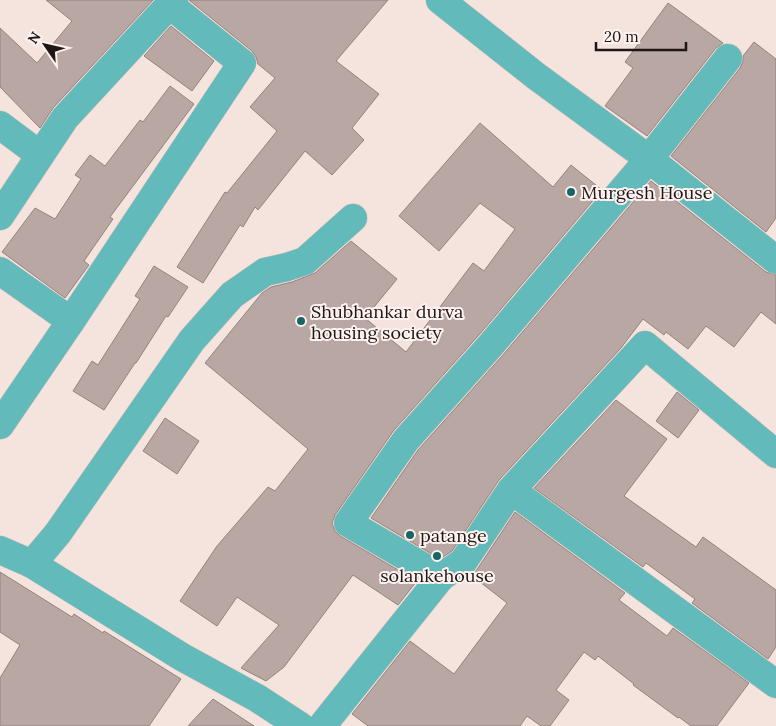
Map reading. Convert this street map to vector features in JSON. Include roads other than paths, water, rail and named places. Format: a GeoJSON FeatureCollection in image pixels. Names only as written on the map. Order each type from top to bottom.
{"type":"FeatureCollection","features":[{"type":"Feature","properties":{"kind":"street"},"geometry":{"type":"LineString","coordinates":[[440,0],[536,76],[772,248]]}},
{"type":"Feature","properties":{"kind":"street"},"geometry":{"type":"LineString","coordinates":[[0,216],[66,118],[172,2],[242,62],[0,426]]}},
{"type":"Feature","properties":{"kind":"street"},"geometry":{"type":"LineString","coordinates":[[441,577],[348,523],[406,440],[490,346],[649,159],[728,58]]}},
{"type":"Feature","properties":{"kind":"street"},"geometry":{"type":"LineString","coordinates":[[0,124],[40,155]]}},
{"type":"Feature","properties":{"kind":"street"},"geometry":{"type":"LineString","coordinates":[[32,564],[58,533],[192,340],[232,295],[265,272],[305,261],[353,218]]}},
{"type":"Feature","properties":{"kind":"street"},"geometry":{"type":"LineString","coordinates":[[0,271],[71,321]]}},
{"type":"Feature","properties":{"kind":"street"},"geometry":{"type":"LineString","coordinates":[[322,726],[441,577],[463,562],[511,490],[645,345],[776,454]]}},
{"type":"Feature","properties":{"kind":"street"},"geometry":{"type":"LineString","coordinates":[[511,490],[776,684]]}},
{"type":"Feature","properties":{"kind":"street"},"geometry":{"type":"LineString","coordinates":[[0,550],[32,564],[182,657],[258,698],[300,726]]}},
{"type":"Feature","properties":{"kind":"place","name":"Murgesh House"},"geometry":{"type":"Point","coordinates":[571,192]}},
{"type":"Feature","properties":{"kind":"place","name":"Shubhankar durva housing society"},"geometry":{"type":"Point","coordinates":[301,321]}},
{"type":"Feature","properties":{"kind":"place","name":"patange"},"geometry":{"type":"Point","coordinates":[410,535]}},
{"type":"Feature","properties":{"kind":"place","name":"solankehouse"},"geometry":{"type":"Point","coordinates":[437,556]}}]}
